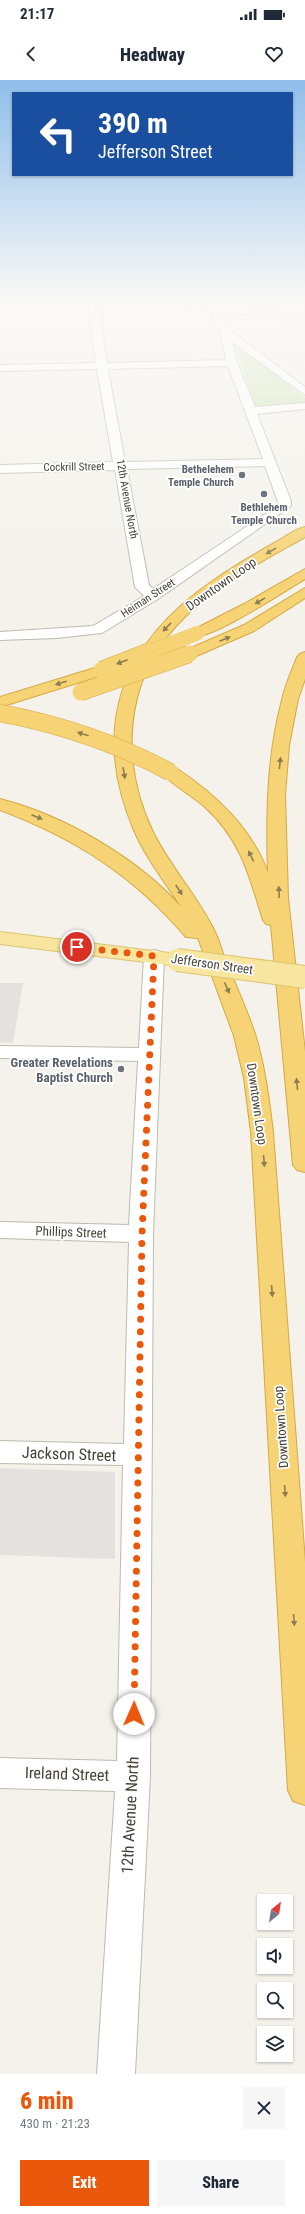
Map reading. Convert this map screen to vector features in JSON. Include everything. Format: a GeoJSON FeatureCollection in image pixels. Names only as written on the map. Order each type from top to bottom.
{"type":"FeatureCollection","features":[{"type":"Feature","properties":{"kind":"highway","name":"Downtown Loop"},"geometry":{"type":"LineString","coordinates":[[305,531],[235,571],[184,610],[160,635],[144,655],[125,704],[121,731],[123,766],[129,793],[142,829],[203,927],[238,1013],[249,1049],[262,1132],[305,1790]]}},
{"type":"Feature","properties":{"kind":"highway"},"geometry":{"type":"LineString","coordinates":[[0,702],[98,672],[198,633],[250,607],[305,573]]}},
{"type":"Feature","properties":{"kind":"highway"},"geometry":{"type":"LineString","coordinates":[[0,716],[81,692],[189,654],[249,628],[305,592]]}},
{"type":"Feature","properties":{"kind":"highway"},"geometry":{"type":"LineString","coordinates":[[305,657],[284,725],[278,781],[277,836],[281,945],[305,1165]]}},
{"type":"Feature","properties":{"kind":"highway"},"geometry":{"type":"LineString","coordinates":[[0,713],[50,724],[99,739],[145,758],[170,772],[201,793],[231,822],[252,857],[281,945]]}},
{"type":"Feature","properties":{"kind":"highway"},"geometry":{"type":"LineString","coordinates":[[0,804],[35,816],[80,837],[118,860],[177,913],[216,962]]}},
{"type":"Feature","properties":{"kind":"main road","name":"Jefferson Street"},"geometry":{"type":"LineString","coordinates":[[0,938],[305,977]]}},
{"type":"Feature","properties":{"kind":"street","name":"12th Avenue North"},"geometry":{"type":"LineString","coordinates":[[108,396],[122,466],[142,587],[153,596]]}},
{"type":"Feature","properties":{"kind":"street"},"geometry":{"type":"LineString","coordinates":[[246,396],[269,462]]}},
{"type":"Feature","properties":{"kind":"street"},"geometry":{"type":"LineString","coordinates":[[252,411],[305,406]]}},
{"type":"Feature","properties":{"kind":"street","name":"Cockrill Street"},"geometry":{"type":"LineString","coordinates":[[0,469],[269,462]]}},
{"type":"Feature","properties":{"kind":"street","name":"Heiman Street"},"geometry":{"type":"LineString","coordinates":[[0,636],[57,634],[97,630],[153,596],[285,506],[285,501],[269,462]]}},
{"type":"Feature","properties":{"kind":"street","name":"12th Avenue North"},"geometry":{"type":"LineString","coordinates":[[116,2074],[133,1776],[142,1234],[150,1056],[165,958]]}},
{"type":"Feature","properties":{"kind":"street"},"geometry":{"type":"LineString","coordinates":[[0,1052],[150,1056]]}},
{"type":"Feature","properties":{"kind":"street","name":"Phillips Street"},"geometry":{"type":"LineString","coordinates":[[0,1230],[142,1234]]}},
{"type":"Feature","properties":{"kind":"street","name":"Jackson Street"},"geometry":{"type":"LineString","coordinates":[[0,1452],[139,1456]]}},
{"type":"Feature","properties":{"kind":"street","name":"Ireland Street"},"geometry":{"type":"LineString","coordinates":[[0,1773],[133,1776]]}},
{"type":"Feature","properties":{"kind":"green space"},"geometry":{"type":"Polygon","coordinates":[[[252,396],[303,396],[305,398],[305,404],[256,408],[252,396]]]}},
{"type":"Feature","properties":{"kind":"shaded area"},"geometry":{"type":"Polygon","coordinates":[[[0,983],[23,983],[13,1043],[0,1042],[0,983]]]}},
{"type":"Feature","properties":{"kind":"shaded area"},"geometry":{"type":"Polygon","coordinates":[[[0,1468],[115,1472],[115,1559],[0,1555],[0,1468]]]}},
{"type":"Feature","properties":{"kind":"place","name":"Bethelehem Temple Church"},"geometry":{"type":"Point","coordinates":[242,475]}},
{"type":"Feature","properties":{"kind":"place","name":"Bethlehem Temple Church"},"geometry":{"type":"Point","coordinates":[264,494]}},
{"type":"Feature","properties":{"kind":"place","name":"Greater Revelations Baptist Church"},"geometry":{"type":"Point","coordinates":[121,1069]}},
{"type":"Feature","properties":{"kind":"route"},"geometry":{"type":"LineString","coordinates":[[77,947],[154,956],[142,1234],[134,1714]]}}]}
